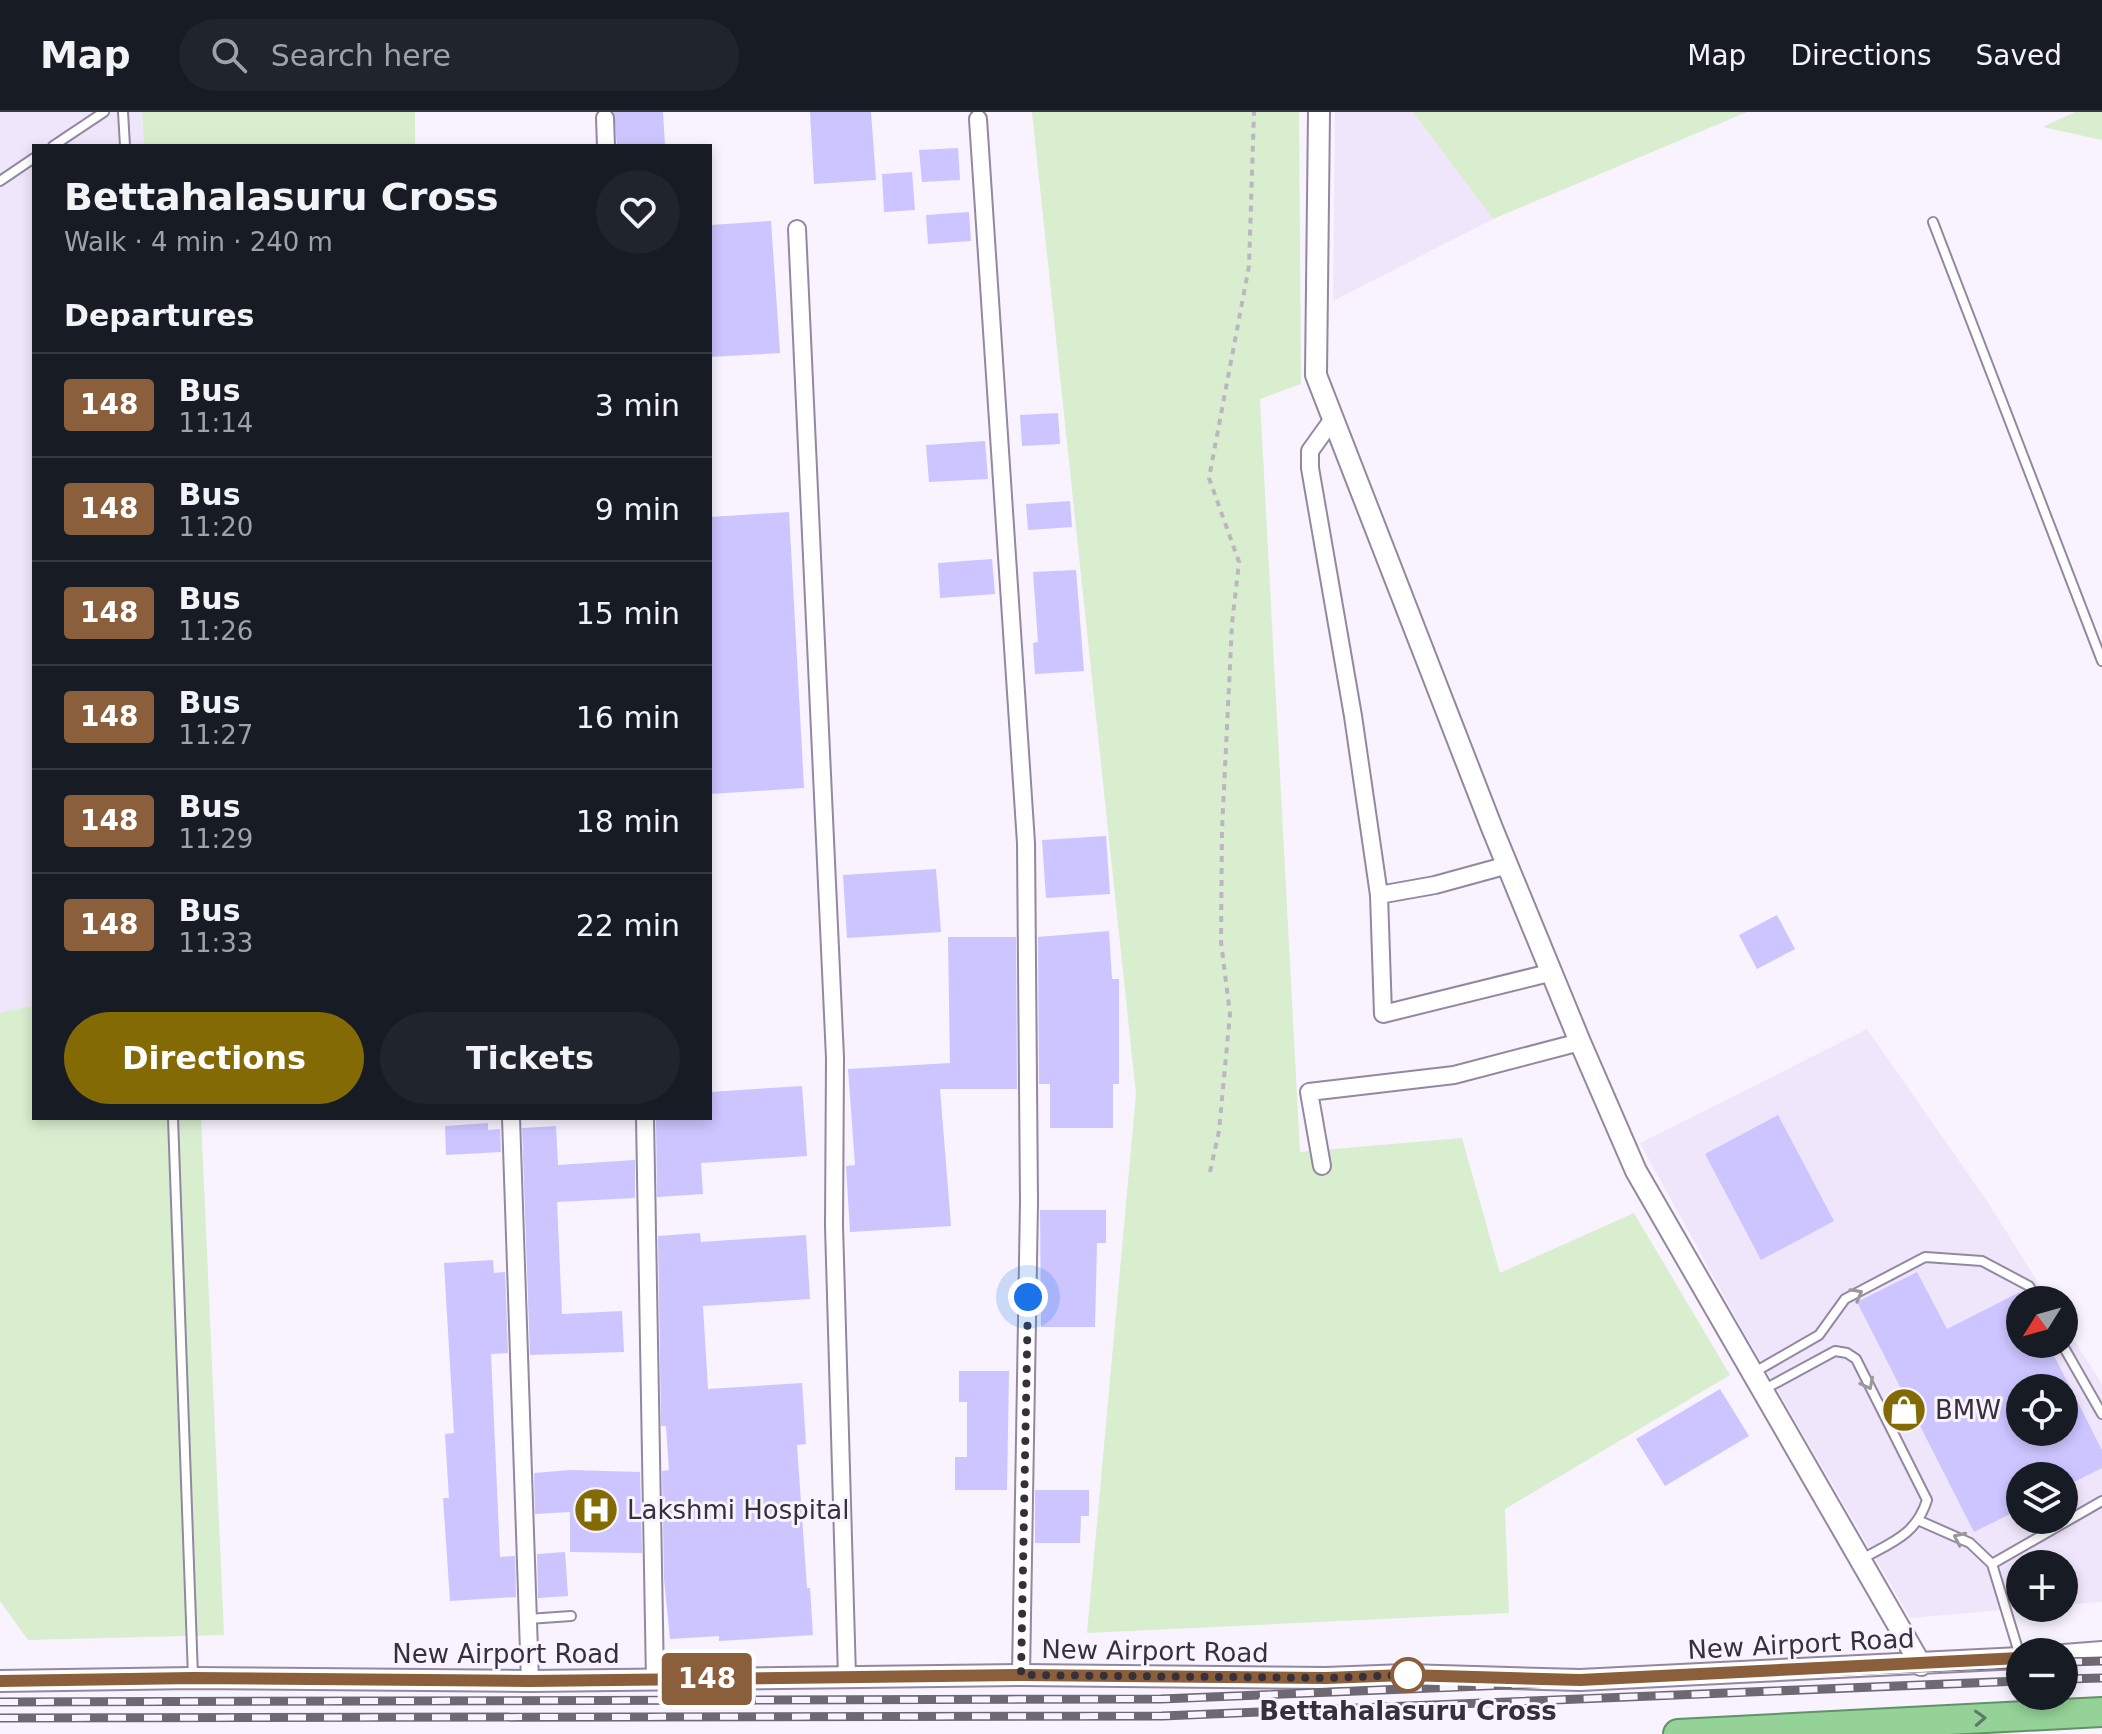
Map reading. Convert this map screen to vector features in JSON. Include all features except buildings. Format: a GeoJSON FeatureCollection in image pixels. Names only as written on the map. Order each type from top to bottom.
{"type":"FeatureCollection","features":[{"type":"Feature","properties":{"kind":"highway"},"geometry":{"type":"LineString","coordinates":[[1678,1734],[2102,1712]]}},
{"type":"Feature","properties":{"kind":"street"},"geometry":{"type":"LineString","coordinates":[[1319,112],[1316,375],[1333,419],[1508,865],[1636,1171],[1921,1665]]}},
{"type":"Feature","properties":{"kind":"street"},"geometry":{"type":"LineString","coordinates":[[605,118],[606,144]]}},
{"type":"Feature","properties":{"kind":"street"},"geometry":{"type":"LineString","coordinates":[[978,119],[1026,843],[1029,1202],[1021,1675]]}},
{"type":"Feature","properties":{"kind":"street"},"geometry":{"type":"LineString","coordinates":[[797,229],[835,1058],[834,1226],[847,1677]]}},
{"type":"Feature","properties":{"kind":"street"},"geometry":{"type":"LineString","coordinates":[[1333,419],[1310,451],[1310,468],[1353,716],[1379,895],[1383,1014],[1553,972]]}},
{"type":"Feature","properties":{"kind":"street"},"geometry":{"type":"LineString","coordinates":[[1379,895],[1435,885],[1508,865]]}},
{"type":"Feature","properties":{"kind":"street"},"geometry":{"type":"LineString","coordinates":[[1322,1166],[1309,1092],[1454,1075],[1580,1042]]}},
{"type":"Feature","properties":{"kind":"street"},"geometry":{"type":"LineString","coordinates":[[511,1120],[530,1681]]}},
{"type":"Feature","properties":{"kind":"street"},"geometry":{"type":"LineString","coordinates":[[645,1120],[655,1680]]}},
{"type":"Feature","properties":{"kind":"street"},"geometry":{"type":"LineString","coordinates":[[2078,1654],[2102,1652]]}},
{"type":"Feature","properties":{"kind":"street","name":"New Airport Road"},"geometry":{"type":"LineString","coordinates":[[0,1681],[193,1678],[530,1681],[1021,1675],[1326,1678],[1405,1675],[1580,1680],[1921,1665],[2006,1658]]}},
{"type":"Feature","properties":{"kind":"lane"},"geometry":{"type":"LineString","coordinates":[[56,144],[104,112]]}},
{"type":"Feature","properties":{"kind":"lane"},"geometry":{"type":"LineString","coordinates":[[123,112],[125,144]]}},
{"type":"Feature","properties":{"kind":"lane"},"geometry":{"type":"LineString","coordinates":[[0,181],[32,159]]}},
{"type":"Feature","properties":{"kind":"lane"},"geometry":{"type":"LineString","coordinates":[[1933,222],[2102,661]]}},
{"type":"Feature","properties":{"kind":"lane"},"geometry":{"type":"LineString","coordinates":[[173,1120],[193,1678]]}},
{"type":"Feature","properties":{"kind":"lane"},"geometry":{"type":"LineString","coordinates":[[1757,1382],[1819,1335],[1845,1299],[1925,1257],[1982,1261],[2029,1286]]}},
{"type":"Feature","properties":{"kind":"lane"},"geometry":{"type":"LineString","coordinates":[[1757,1382],[1835,1351],[1847,1353],[1856,1359],[1927,1500],[1920,1521],[1900,1537],[1860,1560]]}},
{"type":"Feature","properties":{"kind":"lane"},"geometry":{"type":"LineString","coordinates":[[2070,1358],[2102,1414]]}},
{"type":"Feature","properties":{"kind":"lane"},"geometry":{"type":"LineString","coordinates":[[1992,1564],[2102,1501]]}},
{"type":"Feature","properties":{"kind":"lane"},"geometry":{"type":"LineString","coordinates":[[1920,1521],[1970,1543],[1992,1564],[2016,1638]]}},
{"type":"Feature","properties":{"kind":"lane"},"geometry":{"type":"LineString","coordinates":[[528,1619],[571,1616]]}},
{"type":"Feature","properties":{"kind":"path"},"geometry":{"type":"LineString","coordinates":[[1210,1172],[1219,1131],[1230,1014],[1221,942],[1222,830],[1232,624],[1239,562],[1209,478],[1249,266],[1254,112]]}},
{"type":"Feature","properties":{"kind":"shaded area"},"geometry":{"type":"Polygon","coordinates":[[[0,112],[142,112],[144,144],[32,144],[32,1005],[0,1013],[0,112]]]}},
{"type":"Feature","properties":{"kind":"shaded area"},"geometry":{"type":"Polygon","coordinates":[[[1335,112],[1413,112],[1493,219],[1333,301],[1335,112]]]}},
{"type":"Feature","properties":{"kind":"shaded area"},"geometry":{"type":"Polygon","coordinates":[[[1867,1029],[1987,1201],[2040,1286],[2006,1286],[2006,1358],[2078,1358],[2078,1346],[2102,1384],[2102,1602],[2078,1604],[2078,1550],[2006,1550],[2006,1610],[1910,1618],[1742,1329],[1640,1143],[1867,1029]]]}},
{"type":"Feature","properties":{"kind":"green space"},"geometry":{"type":"Polygon","coordinates":[[[142,112],[415,112],[415,144],[144,144],[142,112]]]}},
{"type":"Feature","properties":{"kind":"green space"},"geometry":{"type":"Polygon","coordinates":[[[1032,112],[1299,112],[1301,384],[1260,399],[1300,1152],[1462,1138],[1500,1273],[1634,1213],[1730,1375],[1505,1509],[1509,1613],[1087,1633],[1136,1094],[1032,112]]]}},
{"type":"Feature","properties":{"kind":"green space"},"geometry":{"type":"Polygon","coordinates":[[[1413,112],[1747,112],[1493,219],[1413,112]]]}},
{"type":"Feature","properties":{"kind":"green space"},"geometry":{"type":"Polygon","coordinates":[[[2075,112],[2102,112],[2102,140],[2043,127],[2075,112]]]}},
{"type":"Feature","properties":{"kind":"green space"},"geometry":{"type":"Polygon","coordinates":[[[32,1005],[32,1120],[201,1120],[224,1635],[28,1640],[0,1601],[0,1013],[32,1005]]]}},
{"type":"Feature","properties":{"kind":"railway"},"geometry":{"type":"LineString","coordinates":[[2078,1662],[2102,1661]]}},
{"type":"Feature","properties":{"kind":"railway"},"geometry":{"type":"LineString","coordinates":[[0,1702],[1161,1699],[2006,1665]]}},
{"type":"Feature","properties":{"kind":"railway"},"geometry":{"type":"LineString","coordinates":[[2078,1679],[2102,1678]]}},
{"type":"Feature","properties":{"kind":"railway"},"geometry":{"type":"LineString","coordinates":[[0,1718],[1162,1716],[2006,1682]]}},
{"type":"Feature","properties":{"kind":"bus line","name":"148"},"geometry":{"type":"LineString","coordinates":[[0,1681],[193,1678],[530,1681],[1021,1675],[1326,1678],[1405,1675],[1580,1680],[2006,1659]]}},
{"type":"Feature","properties":{"kind":"place","name":"BMW"},"geometry":{"type":"Point","coordinates":[1904,1410]}},
{"type":"Feature","properties":{"kind":"place","name":"Lakshmi Hospital"},"geometry":{"type":"Point","coordinates":[596,1510]}},
{"type":"Feature","properties":{"kind":"place","name":"Bettahalasuru Cross"},"geometry":{"type":"Point","coordinates":[1408,1675]}},
{"type":"Feature","properties":{"kind":"route"},"geometry":{"type":"LineString","coordinates":[[1028,1297],[1021,1675],[1326,1678],[1408,1675]]}}]}
